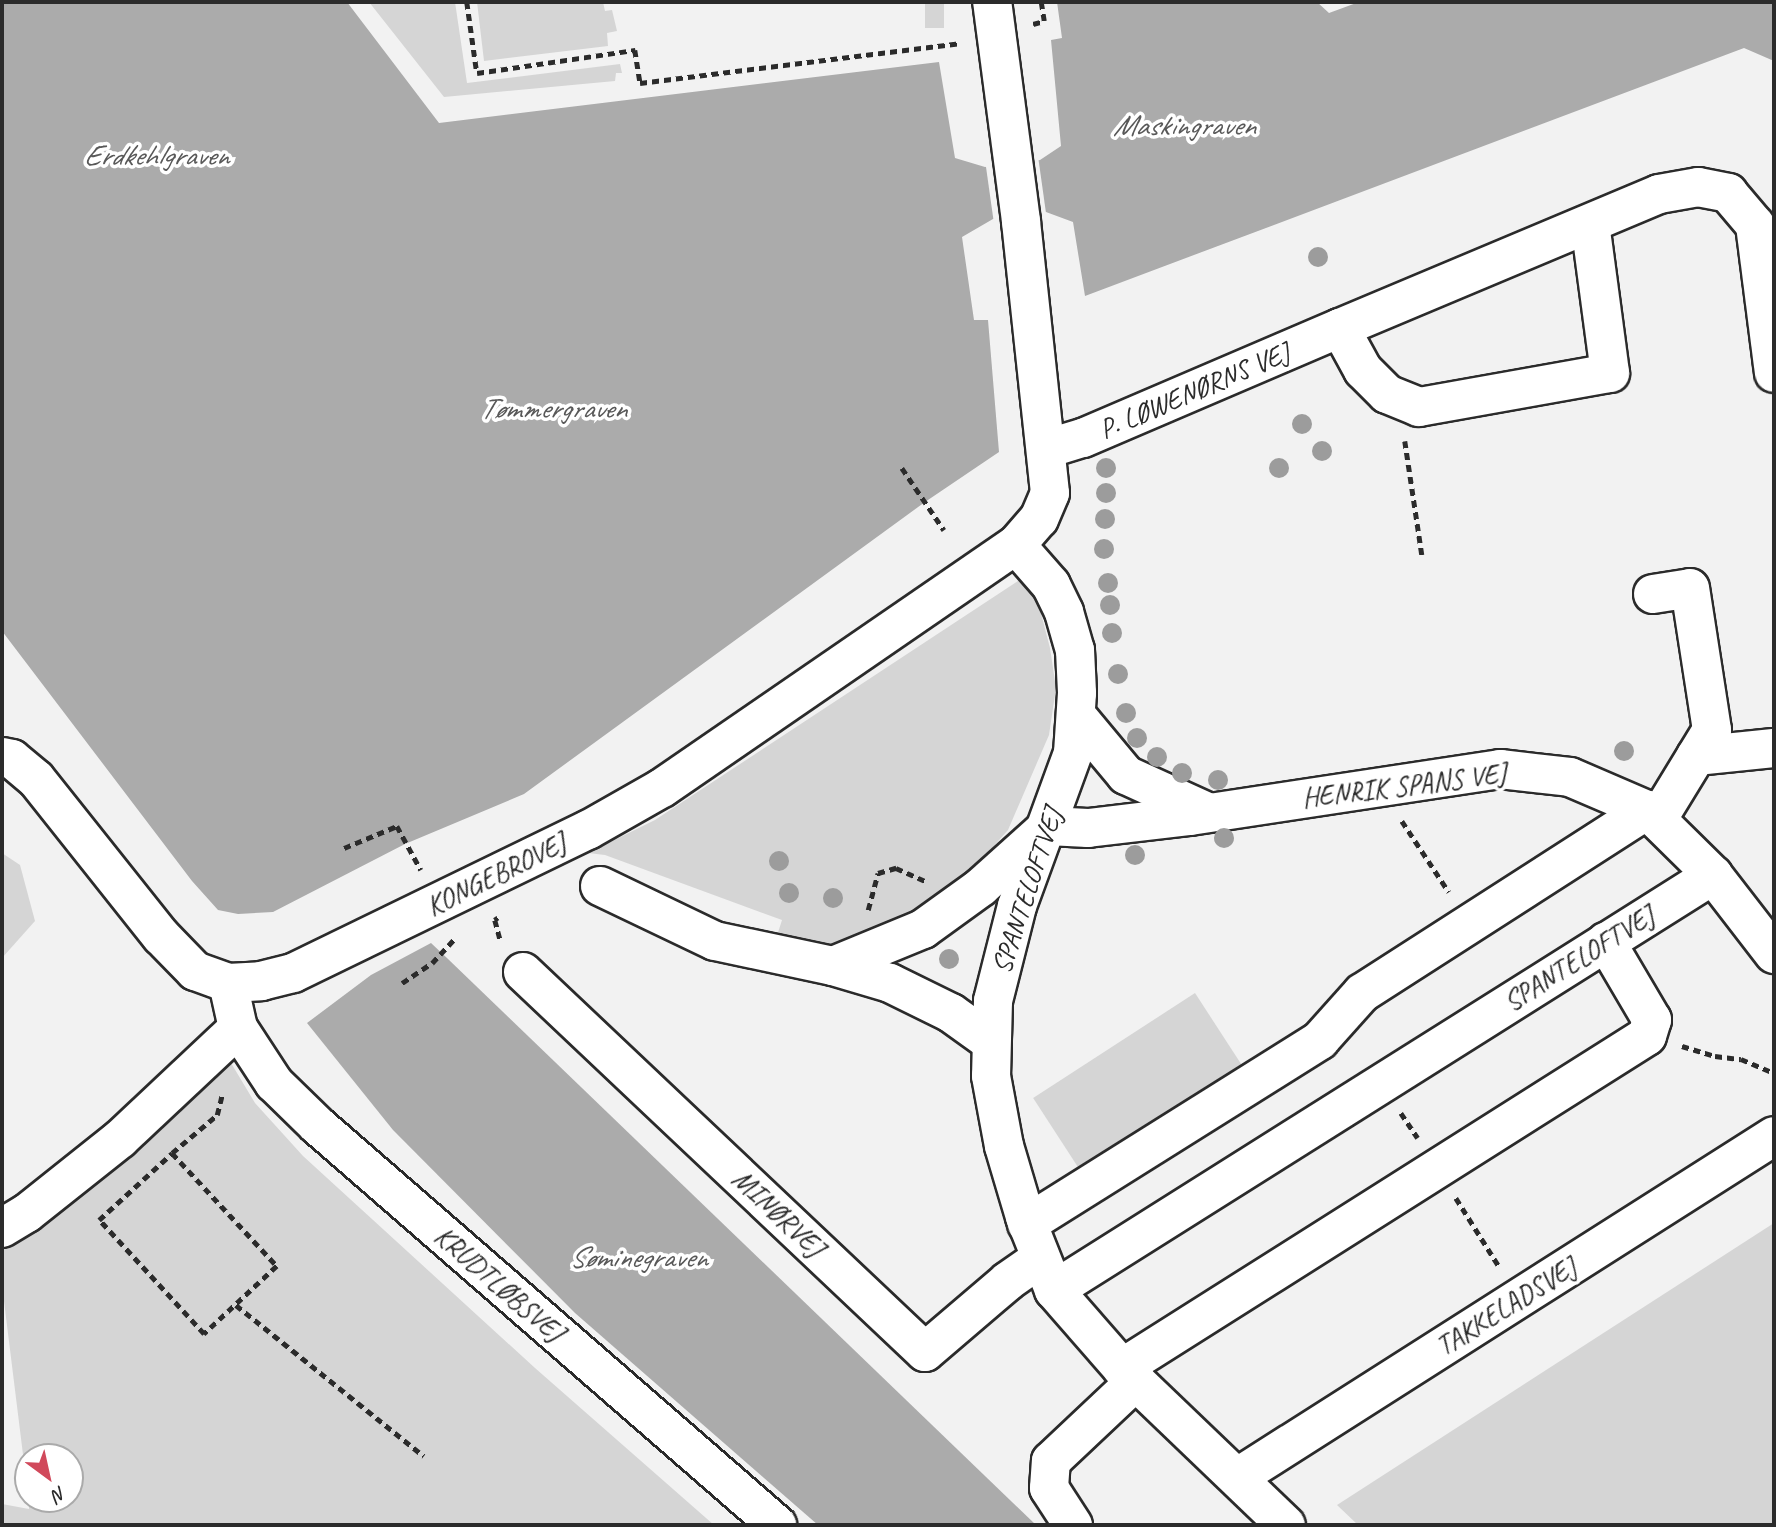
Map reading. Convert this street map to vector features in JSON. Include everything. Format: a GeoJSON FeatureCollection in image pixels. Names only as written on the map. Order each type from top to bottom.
{"type":"FeatureCollection","features":[{"type":"Feature","properties":{"kind":"street","name":"KONGEBROVEJ"},"geometry":{"type":"LineString","coordinates":[[2,757],[12,759],[36,779],[161,936],[195,971],[228,982],[261,981],[293,973],[588,830],[662,788],[1016,545],[1040,519],[1050,493],[1013,149],[992,2]]}},
{"type":"Feature","properties":{"kind":"street","name":"P. LØWENØRNS VEJ"},"geometry":{"type":"LineString","coordinates":[[1046,449],[1083,438],[1660,194],[1698,187],[1728,193],[1755,225],[1774,373]]}},
{"type":"Feature","properties":{"kind":"street"},"geometry":{"type":"LineString","coordinates":[[1340,328],[1363,370],[1387,394],[1419,407],[1610,373],[1590,224]]}},
{"type":"Feature","properties":{"kind":"street","name":"SPANTELOFTVEJ"},"geometry":{"type":"LineString","coordinates":[[1016,545],[1051,585],[1064,611],[1074,650],[1076,715],[1073,752],[1003,951],[993,1000],[990,1041],[992,1076],[1004,1146],[1027,1223],[1047,1274],[1129,1374],[1286,1525]]}},
{"type":"Feature","properties":{"kind":"street"},"geometry":{"type":"LineString","coordinates":[[1027,1223],[1321,1040],[1362,993],[1460,930],[1652,815],[1696,757],[1712,730],[1690,588],[1653,594]]}},
{"type":"Feature","properties":{"kind":"street"},"geometry":{"type":"LineString","coordinates":[[1076,715],[1126,775],[1210,813]]}},
{"type":"Feature","properties":{"kind":"street"},"geometry":{"type":"LineString","coordinates":[[1696,757],[1774,748]]}},
{"type":"Feature","properties":{"kind":"street","name":"HENRIK SPANS VEJ"},"geometry":{"type":"LineString","coordinates":[[1048,827],[1088,828],[1210,813],[1500,769],[1570,776],[1652,815],[1713,874],[1774,954]]}},
{"type":"Feature","properties":{"kind":"street"},"geometry":{"type":"LineString","coordinates":[[833,966],[923,929],[981,887],[1048,827]]}},
{"type":"Feature","properties":{"kind":"street","name":"SPANTELOFTVEJ"},"geometry":{"type":"LineString","coordinates":[[1047,1274],[1606,942],[1713,874]]}},
{"type":"Feature","properties":{"kind":"street"},"geometry":{"type":"LineString","coordinates":[[600,886],[715,941],[833,966],[890,983],[951,1013],[990,1041]]}},
{"type":"Feature","properties":{"kind":"street"},"geometry":{"type":"LineString","coordinates":[[1073,1525],[1049,1488],[1051,1461],[1129,1374],[1647,1036],[1652,1020],[1606,942]]}},
{"type":"Feature","properties":{"kind":"street","name":"MINØRVEJ"},"geometry":{"type":"LineString","coordinates":[[523,972],[925,1352],[1008,1280],[1047,1274]]}},
{"type":"Feature","properties":{"kind":"street","name":"KRUDTLØBSVEJ"},"geometry":{"type":"LineString","coordinates":[[228,982],[238,1028],[274,1083],[317,1125],[777,1525]]}},
{"type":"Feature","properties":{"kind":"street"},"geometry":{"type":"LineString","coordinates":[[2,1228],[27,1213],[120,1139],[238,1028]]}},
{"type":"Feature","properties":{"kind":"street","name":"TAKKELADSVEJ"},"geometry":{"type":"LineString","coordinates":[[1238,1477],[1774,1136]]}},
{"type":"Feature","properties":{"kind":"path"},"geometry":{"type":"LineString","coordinates":[[467,2],[477,73],[635,50],[640,83],[963,43]]}},
{"type":"Feature","properties":{"kind":"path"},"geometry":{"type":"LineString","coordinates":[[1041,2],[1044,21]]}},
{"type":"Feature","properties":{"kind":"path"},"geometry":{"type":"LineString","coordinates":[[1406,402],[1403,430],[1422,555]]}},
{"type":"Feature","properties":{"kind":"path"},"geometry":{"type":"LineString","coordinates":[[902,468],[944,530]]}},
{"type":"Feature","properties":{"kind":"path"},"geometry":{"type":"LineString","coordinates":[[1379,788],[1462,911],[1452,918],[1460,930]]}},
{"type":"Feature","properties":{"kind":"path"},"geometry":{"type":"LineString","coordinates":[[344,848],[397,826],[405,844]]}},
{"type":"Feature","properties":{"kind":"path"},"geometry":{"type":"LineString","coordinates":[[505,911],[495,920],[505,955],[523,972]]}},
{"type":"Feature","properties":{"kind":"path"},"geometry":{"type":"LineString","coordinates":[[402,983],[432,963],[459,935]]}},
{"type":"Feature","properties":{"kind":"path"},"geometry":{"type":"LineString","coordinates":[[1647,1036],[1715,1056],[1741,1059],[1774,1073]]}},
{"type":"Feature","properties":{"kind":"path"},"geometry":{"type":"LineString","coordinates":[[172,1153],[277,1266],[236,1304],[204,1334],[99,1220],[172,1153]]}},
{"type":"Feature","properties":{"kind":"path"},"geometry":{"type":"LineString","coordinates":[[236,1304],[424,1456]]}},
{"type":"Feature","properties":{"kind":"shaded area"},"geometry":{"type":"Polygon","coordinates":[[[369,2],[455,2],[467,83],[620,64],[622,73],[616,73],[615,81],[444,97],[369,2]]]}},
{"type":"Feature","properties":{"kind":"shaded area"},"geometry":{"type":"Polygon","coordinates":[[[477,2],[603,2],[605,11],[612,10],[617,31],[607,33],[608,46],[484,61],[477,2]]]}},
{"type":"Feature","properties":{"kind":"shaded area"},"geometry":{"type":"Polygon","coordinates":[[[925,2],[944,2],[944,28],[925,28],[925,2]]]}},
{"type":"Feature","properties":{"kind":"shaded area"},"geometry":{"type":"Polygon","coordinates":[[[1024,577],[1037,598],[1050,648],[1056,688],[1049,735],[1008,830],[959,885],[922,914],[877,932],[821,947],[774,945],[782,920],[605,855],[588,853],[655,820],[1024,577]]]}},
{"type":"Feature","properties":{"kind":"shaded area"},"geometry":{"type":"Polygon","coordinates":[[[2,853],[20,865],[35,921],[2,958],[2,853]]]}},
{"type":"Feature","properties":{"kind":"shaded area"},"geometry":{"type":"Polygon","coordinates":[[[1195,993],[1244,1068],[1082,1174],[1033,1098],[1195,993]]]}},
{"type":"Feature","properties":{"kind":"shaded area"},"geometry":{"type":"Polygon","coordinates":[[[231,1063],[255,1103],[303,1156],[535,1368],[714,1525],[2,1525],[2,1504],[14,1506],[14,1513],[84,1513],[84,1443],[22,1443],[2,1285],[2,1248],[231,1063]]]}},
{"type":"Feature","properties":{"kind":"shaded area"},"geometry":{"type":"Polygon","coordinates":[[[1774,1223],[1774,1525],[1358,1525],[1337,1505],[1774,1223]]]}},
{"type":"Feature","properties":{"kind":"water","name":"Tømmergraven"},"geometry":{"type":"Polygon","coordinates":[[[2,2],[347,2],[439,123],[939,62],[955,158],[985,167],[1040,160],[1061,146],[1051,40],[1062,38],[1057,2],[1317,2],[1329,13],[1359,2],[1774,2],[1774,61],[1744,48],[1085,296],[1073,222],[1046,212],[993,219],[962,237],[974,320],[988,320],[999,452],[925,502],[524,794],[405,844],[273,912],[238,914],[218,910],[192,881],[2,631],[2,2]]]}},
{"type":"Feature","properties":{"kind":"water","name":"Søminegraven"},"geometry":{"type":"Polygon","coordinates":[[[431,943],[1036,1525],[818,1525],[575,1313],[393,1130],[307,1023],[371,975],[431,943]]]}},
{"type":"Feature","properties":{"kind":"pier"},"geometry":{"type":"Polygon","coordinates":[[[1038,156],[1046,215],[994,223],[986,163],[1038,156]]]}},
{"type":"Feature","properties":{"kind":"water label","name":"Maskingraven"},"geometry":{"type":"Point","coordinates":[1184,125]}},
{"type":"Feature","properties":{"kind":"water label","name":"Erdkehlgraven"},"geometry":{"type":"Point","coordinates":[156,155]}}]}
